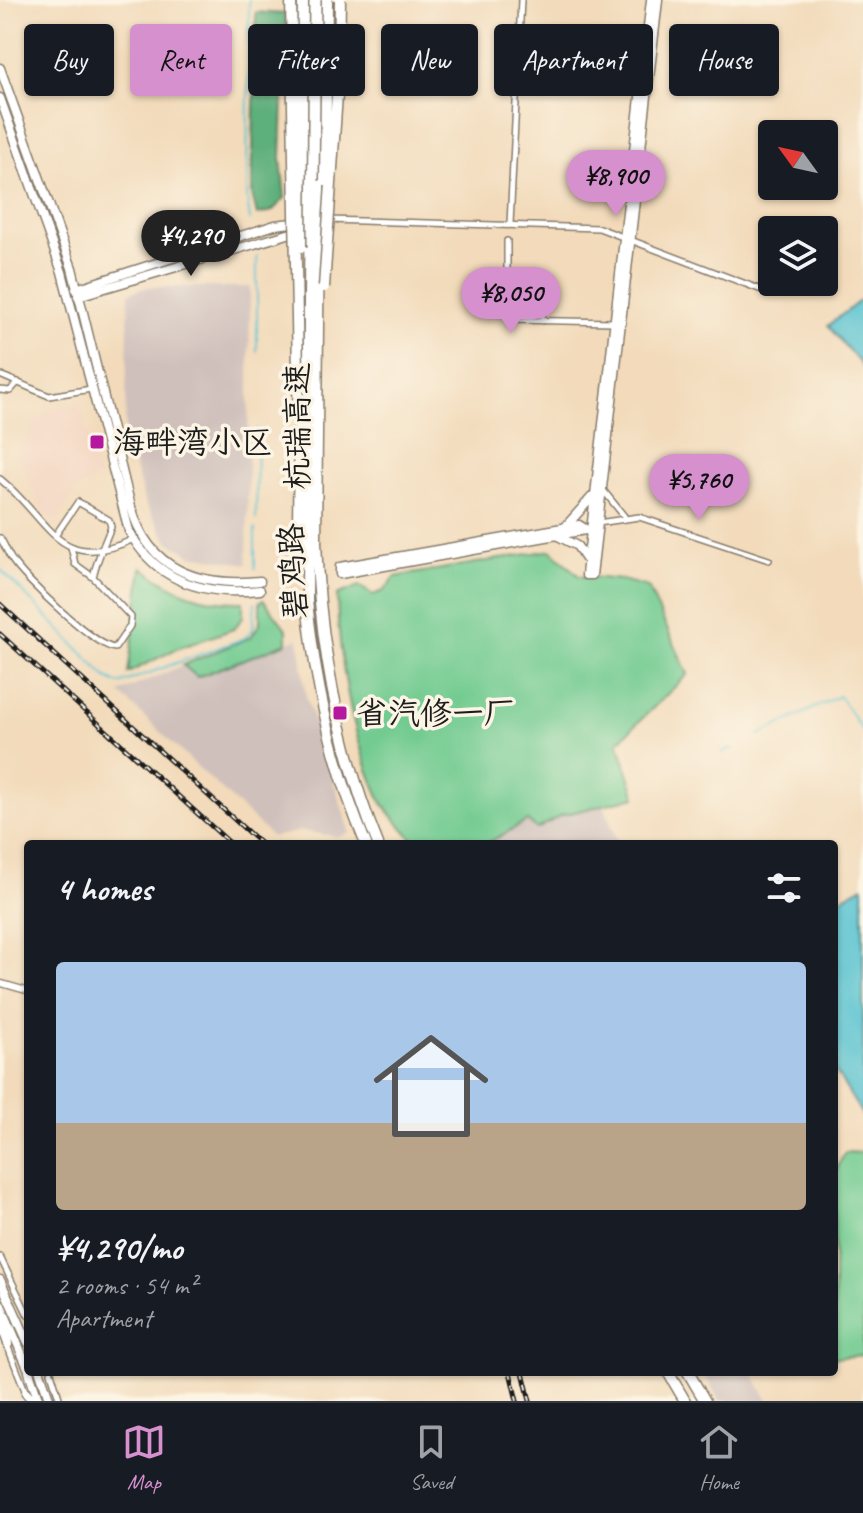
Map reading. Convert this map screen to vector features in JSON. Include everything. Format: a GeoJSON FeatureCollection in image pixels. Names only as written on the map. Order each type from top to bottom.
{"type":"FeatureCollection","features":[{"type":"Feature","properties":{"kind":"highway"},"geometry":{"type":"LineString","coordinates":[[291,0],[299,425]]}},
{"type":"Feature","properties":{"kind":"highway","name":"杭瑞高速"},"geometry":{"type":"LineString","coordinates":[[303,0],[299,562],[308,665],[331,766],[358,840]]}},
{"type":"Feature","properties":{"kind":"highway","name":"碧鸡路"},"geometry":{"type":"LineString","coordinates":[[311,0],[316,542],[321,627],[342,739],[377,840]]}},
{"type":"Feature","properties":{"kind":"highway","name":"碧鸡路"},"geometry":{"type":"LineString","coordinates":[[321,0],[305,543],[309,619],[331,743],[365,840]]}},
{"type":"Feature","properties":{"kind":"highway","name":"杭瑞高速"},"geometry":{"type":"LineString","coordinates":[[327,0],[323,537],[326,619],[345,730],[384,840]]}},
{"type":"Feature","properties":{"kind":"highway"},"geometry":{"type":"LineString","coordinates":[[324,287],[339,65],[340,0]]}},
{"type":"Feature","properties":{"kind":"highway"},"geometry":{"type":"LineString","coordinates":[[662,1376],[677,1401]]}},
{"type":"Feature","properties":{"kind":"highway"},"geometry":{"type":"LineString","coordinates":[[670,1376],[685,1401]]}},
{"type":"Feature","properties":{"kind":"highway"},"geometry":{"type":"LineString","coordinates":[[682,1376],[697,1401]]}},
{"type":"Feature","properties":{"kind":"highway"},"geometry":{"type":"LineString","coordinates":[[690,1376],[705,1401]]}},
{"type":"Feature","properties":{"kind":"street"},"geometry":{"type":"LineString","coordinates":[[510,224],[521,0]]}},
{"type":"Feature","properties":{"kind":"street"},"geometry":{"type":"LineString","coordinates":[[651,0],[628,236],[614,322],[598,491],[597,540],[592,575],[586,575],[598,491],[658,0]]}},
{"type":"Feature","properties":{"kind":"street"},"geometry":{"type":"LineString","coordinates":[[0,68],[78,292],[131,507],[144,538],[167,563],[198,578],[260,585],[216,592],[186,585],[152,563],[134,539],[122,512],[68,295],[0,98]]}},
{"type":"Feature","properties":{"kind":"street"},"geometry":{"type":"LineString","coordinates":[[68,295],[275,225],[581,226],[628,236],[758,289]]}},
{"type":"Feature","properties":{"kind":"street"},"geometry":{"type":"LineString","coordinates":[[507,241],[508,315],[515,321],[614,322]]}},
{"type":"Feature","properties":{"kind":"street"},"geometry":{"type":"LineString","coordinates":[[542,321],[543,290],[549,285],[557,285]]}},
{"type":"Feature","properties":{"kind":"street"},"geometry":{"type":"LineString","coordinates":[[0,375],[49,396],[91,389]]}},
{"type":"Feature","properties":{"kind":"street"},"geometry":{"type":"LineString","coordinates":[[0,390],[10,391],[18,382]]}},
{"type":"Feature","properties":{"kind":"street"},"geometry":{"type":"LineString","coordinates":[[0,479],[55,536],[71,547],[102,552],[134,539]]}},
{"type":"Feature","properties":{"kind":"street"},"geometry":{"type":"LineString","coordinates":[[598,491],[625,516]]}},
{"type":"Feature","properties":{"kind":"street"},"geometry":{"type":"LineString","coordinates":[[591,530],[559,532],[340,567],[340,574],[559,532],[576,519],[598,491]]}},
{"type":"Feature","properties":{"kind":"street"},"geometry":{"type":"LineString","coordinates":[[55,536],[75,505],[83,502],[110,523],[93,577]]}},
{"type":"Feature","properties":{"kind":"street"},"geometry":{"type":"LineString","coordinates":[[599,518],[639,517],[769,560]]}},
{"type":"Feature","properties":{"kind":"street"},"geometry":{"type":"LineString","coordinates":[[591,530],[599,518]]}},
{"type":"Feature","properties":{"kind":"street"},"geometry":{"type":"LineString","coordinates":[[591,530],[597,540]]}},
{"type":"Feature","properties":{"kind":"street"},"geometry":{"type":"LineString","coordinates":[[559,532],[577,546],[587,564]]}},
{"type":"Feature","properties":{"kind":"street"},"geometry":{"type":"LineString","coordinates":[[0,538],[12,560],[27,577],[85,631],[107,647],[115,648],[130,626],[131,617],[93,577],[75,564],[71,547]]}},
{"type":"Feature","properties":{"kind":"street"},"geometry":{"type":"LineString","coordinates":[[0,983],[24,990]]}},
{"type":"Feature","properties":{"kind":"street"},"geometry":{"type":"LineString","coordinates":[[0,1257],[24,1307]]}},
{"type":"Feature","properties":{"kind":"street"},"geometry":{"type":"LineString","coordinates":[[0,1280],[24,1333]]}},
{"type":"Feature","properties":{"kind":"street"},"geometry":{"type":"LineString","coordinates":[[2,1308],[8,1344]]}},
{"type":"Feature","properties":{"kind":"street"},"geometry":{"type":"LineString","coordinates":[[2,1308],[24,1359]]}},
{"type":"Feature","properties":{"kind":"street"},"geometry":{"type":"LineString","coordinates":[[0,1327],[33,1398]]}},
{"type":"Feature","properties":{"kind":"street"},"geometry":{"type":"LineString","coordinates":[[30,1376],[33,1398]]}},
{"type":"Feature","properties":{"kind":"street"},"geometry":{"type":"LineString","coordinates":[[33,1398],[43,1400],[48,1397],[41,1376]]}},
{"type":"Feature","properties":{"kind":"street"},"geometry":{"type":"LineString","coordinates":[[52,1376],[60,1401]]}},
{"type":"Feature","properties":{"kind":"shaded area"},"geometry":{"type":"Polygon","coordinates":[[[149,287],[250,287],[247,564],[191,555],[168,541],[145,503],[125,432],[129,293],[149,287]]]}},
{"type":"Feature","properties":{"kind":"shaded area"},"geometry":{"type":"Polygon","coordinates":[[[79,401],[100,478],[76,489],[57,522],[44,514],[16,453],[43,413],[79,401]]]}},
{"type":"Feature","properties":{"kind":"shaded area"},"geometry":{"type":"Polygon","coordinates":[[[299,638],[306,696],[350,833],[339,837],[302,831],[272,837],[119,693],[183,665],[198,677],[299,638]]]}},
{"type":"Feature","properties":{"kind":"shaded area"},"geometry":{"type":"Polygon","coordinates":[[[604,805],[617,840],[493,840],[528,821],[537,829],[562,815],[604,805]]]}},
{"type":"Feature","properties":{"kind":"shaded area"},"geometry":{"type":"Polygon","coordinates":[[[705,1376],[754,1376],[768,1401],[720,1401],[705,1376]]]}},
{"type":"Feature","properties":{"kind":"green space"},"geometry":{"type":"Polygon","coordinates":[[[256,12],[286,14],[286,24],[256,24],[256,12]]]}},
{"type":"Feature","properties":{"kind":"green space"},"geometry":{"type":"Polygon","coordinates":[[[254,96],[283,96],[281,158],[285,198],[272,211],[257,215],[252,195],[254,96]]]}},
{"type":"Feature","properties":{"kind":"green space"},"geometry":{"type":"Polygon","coordinates":[[[551,550],[579,576],[622,580],[648,587],[688,674],[618,742],[636,797],[562,815],[537,829],[527,821],[493,840],[413,840],[381,800],[369,772],[354,722],[340,644],[337,595],[359,586],[373,595],[384,591],[395,577],[551,550]]]}},
{"type":"Feature","properties":{"kind":"green space"},"geometry":{"type":"Polygon","coordinates":[[[142,567],[190,594],[243,602],[243,617],[234,629],[176,649],[128,673],[142,567]]]}},
{"type":"Feature","properties":{"kind":"green space"},"geometry":{"type":"Polygon","coordinates":[[[264,600],[287,630],[287,643],[197,677],[183,665],[251,637],[260,623],[260,601],[264,600]]]}},
{"type":"Feature","properties":{"kind":"green space"},"geometry":{"type":"Polygon","coordinates":[[[845,1152],[863,1153],[863,1355],[838,1358],[838,1167],[845,1152]]]}},
{"type":"Feature","properties":{"kind":"water"},"geometry":{"type":"Polygon","coordinates":[[[863,298],[863,367],[828,326],[863,298]]]}},
{"type":"Feature","properties":{"kind":"water"},"geometry":{"type":"Polygon","coordinates":[[[863,886],[863,1116],[838,1075],[838,900],[863,886]]]}},
{"type":"Feature","properties":{"kind":"waterway"},"geometry":{"type":"LineString","coordinates":[[249,0],[247,196],[250,220]]}},
{"type":"Feature","properties":{"kind":"waterway"},"geometry":{"type":"LineString","coordinates":[[257,256],[257,351]]}},
{"type":"Feature","properties":{"kind":"waterway"},"geometry":{"type":"LineString","coordinates":[[256,519],[257,429]]}},
{"type":"Feature","properties":{"kind":"waterway"},"geometry":{"type":"LineString","coordinates":[[255,529],[255,568]]}},
{"type":"Feature","properties":{"kind":"waterway"},"geometry":{"type":"LineString","coordinates":[[0,569],[107,678],[119,684],[245,638],[253,629],[255,602]]}},
{"type":"Feature","properties":{"kind":"waterway"},"geometry":{"type":"LineString","coordinates":[[759,735],[839,696],[863,731]]}},
{"type":"Feature","properties":{"kind":"waterway"},"geometry":{"type":"LineString","coordinates":[[723,753],[734,748]]}},
{"type":"Feature","properties":{"kind":"railway"},"geometry":{"type":"LineString","coordinates":[[0,604],[257,840]]}},
{"type":"Feature","properties":{"kind":"railway"},"geometry":{"type":"LineString","coordinates":[[0,634],[227,840]]}},
{"type":"Feature","properties":{"kind":"railway"},"geometry":{"type":"LineString","coordinates":[[511,1376],[517,1401]]}},
{"type":"Feature","properties":{"kind":"railway"},"geometry":{"type":"LineString","coordinates":[[524,1376],[530,1401]]}},
{"type":"Feature","properties":{"kind":"place","name":"海畔湾小区"},"geometry":{"type":"Point","coordinates":[97,442]}},
{"type":"Feature","properties":{"kind":"place","name":"省汽修一厂"},"geometry":{"type":"Point","coordinates":[340,713]}}]}
